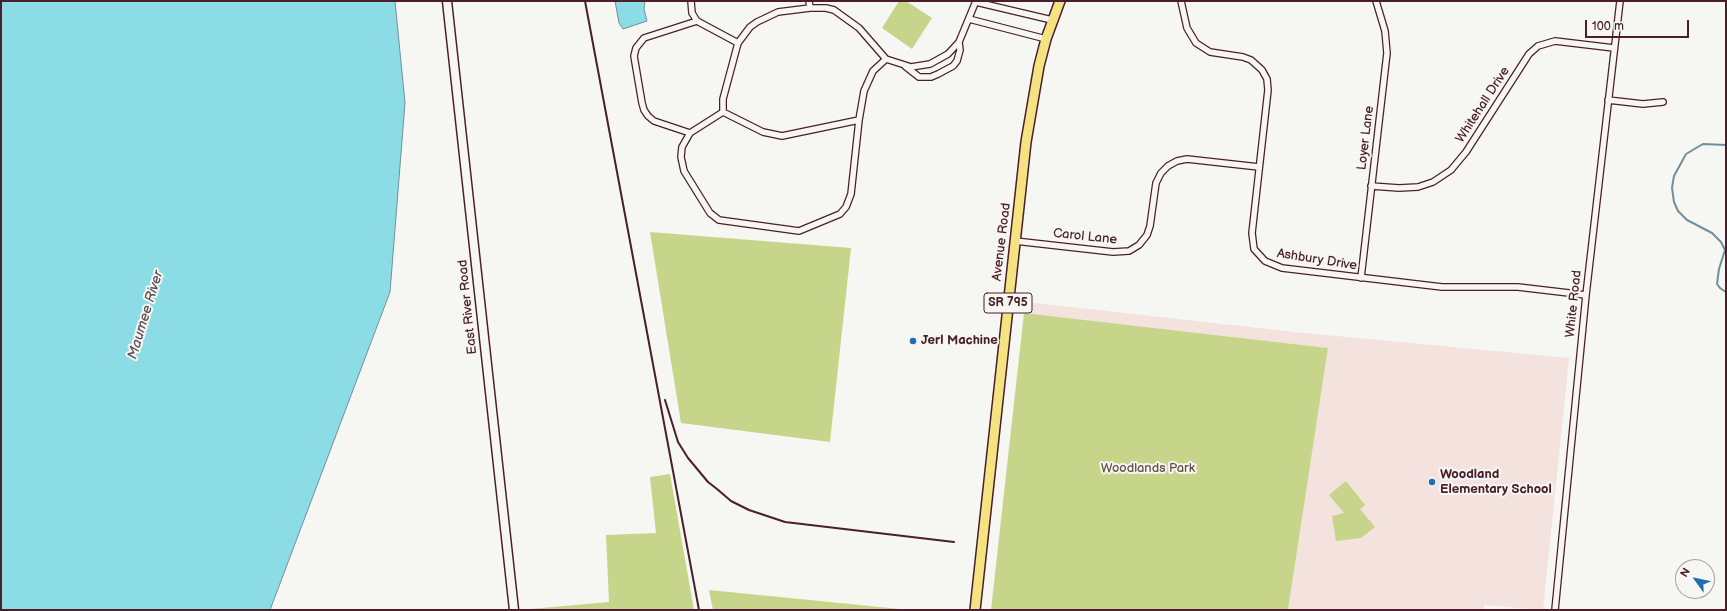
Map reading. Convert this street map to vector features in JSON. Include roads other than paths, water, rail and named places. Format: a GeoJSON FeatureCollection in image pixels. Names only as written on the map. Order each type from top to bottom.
{"type":"FeatureCollection","features":[{"type":"Feature","properties":{"kind":"main road","name":"East River Road"},"geometry":{"type":"LineString","coordinates":[[447,1],[514,610]]}},
{"type":"Feature","properties":{"kind":"main road","name":"Avenue Road"},"geometry":{"type":"LineString","coordinates":[[975,610],[1015,241],[1032,101],[1046,39],[1060,1]]}},
{"type":"Feature","properties":{"kind":"street"},"geometry":{"type":"LineString","coordinates":[[691,1],[692,14],[697,21],[738,43]]}},
{"type":"Feature","properties":{"kind":"street"},"geometry":{"type":"LineString","coordinates":[[809,1],[810,8]]}},
{"type":"Feature","properties":{"kind":"street"},"geometry":{"type":"LineString","coordinates":[[723,112],[723,99],[738,43],[750,27],[765,17],[778,12],[810,8],[826,8],[834,10],[860,28],[886,59],[911,67],[930,64],[948,54],[959,42],[976,1],[1052,20]]}},
{"type":"Feature","properties":{"kind":"street","name":"Ashbury Drive"},"geometry":{"type":"LineString","coordinates":[[1181,1],[1189,34],[1196,43],[1210,52],[1242,57],[1251,60],[1259,66],[1265,74],[1268,90],[1252,238],[1254,249],[1261,258],[1269,264],[1282,268],[1442,287],[1518,287],[1586,294]]}},
{"type":"Feature","properties":{"kind":"street","name":"Loyer Lane"},"geometry":{"type":"LineString","coordinates":[[1361,278],[1387,54],[1385,31],[1376,1]]}},
{"type":"Feature","properties":{"kind":"street","name":"White Road"},"geometry":{"type":"LineString","coordinates":[[1556,610],[1586,294],[1620,1]]}},
{"type":"Feature","properties":{"kind":"street"},"geometry":{"type":"LineString","coordinates":[[969,20],[1046,39]]}},
{"type":"Feature","properties":{"kind":"street"},"geometry":{"type":"LineString","coordinates":[[690,133],[654,121],[648,116],[644,110],[642,102],[634,56],[636,48],[644,38],[697,21]]}},
{"type":"Feature","properties":{"kind":"street","name":"Whitehall Drive"},"geometry":{"type":"LineString","coordinates":[[1371,186],[1399,188],[1418,187],[1433,182],[1451,170],[1466,152],[1530,54],[1538,46],[1555,41],[1614,48]]}},
{"type":"Feature","properties":{"kind":"street"},"geometry":{"type":"LineString","coordinates":[[904,66],[914,74],[924,78],[938,74],[957,61],[960,50],[959,42]]}},
{"type":"Feature","properties":{"kind":"street"},"geometry":{"type":"LineString","coordinates":[[723,112],[690,133],[682,147],[682,164],[696,189],[715,217],[720,220],[799,231],[840,214],[846,207],[852,194],[859,120],[864,91],[873,71],[886,59]]}},
{"type":"Feature","properties":{"kind":"street"},"geometry":{"type":"LineString","coordinates":[[1608,100],[1643,104],[1662,102]]}},
{"type":"Feature","properties":{"kind":"street"},"geometry":{"type":"LineString","coordinates":[[723,112],[764,132],[782,136],[859,120]]}},
{"type":"Feature","properties":{"kind":"street","name":"Carol Lane"},"geometry":{"type":"LineString","coordinates":[[1015,241],[1112,252],[1128,251],[1139,245],[1147,235],[1150,226],[1156,183],[1161,173],[1168,166],[1177,161],[1187,159],[1259,167]]}},
{"type":"Feature","properties":{"kind":"water","name":"Maumee River"},"geometry":{"type":"Polygon","coordinates":[[[1,1],[395,1],[405,103],[390,292],[270,610],[1,610],[1,1]]]}},
{"type":"Feature","properties":{"kind":"water"},"geometry":{"type":"Polygon","coordinates":[[[615,1],[645,1],[644,9],[647,21],[623,29],[619,23],[615,1]]]}},
{"type":"Feature","properties":{"kind":"waterway"},"geometry":{"type":"LineString","coordinates":[[1726,145],[1703,144],[1686,154],[1674,176],[1672,188],[1674,202],[1678,211],[1687,220],[1712,233],[1721,242],[1725,250],[1719,269],[1717,284],[1726,292]]}},
{"type":"Feature","properties":{"kind":"railway"},"geometry":{"type":"LineString","coordinates":[[585,1],[699,610]]}},
{"type":"Feature","properties":{"kind":"railway"},"geometry":{"type":"LineString","coordinates":[[665,400],[678,442],[688,458],[708,482],[731,501],[749,510],[785,522],[954,542]]}},
{"type":"Feature","properties":{"kind":"place","name":"Jerl Machine"},"geometry":{"type":"Point","coordinates":[913,341]}},
{"type":"Feature","properties":{"kind":"place","name":"Woodland Elementary School"},"geometry":{"type":"Point","coordinates":[1432,482]}},
{"type":"Feature","properties":{"kind":"park label","name":"Woodlands Park"},"geometry":{"type":"Point","coordinates":[1148,469]}}]}
